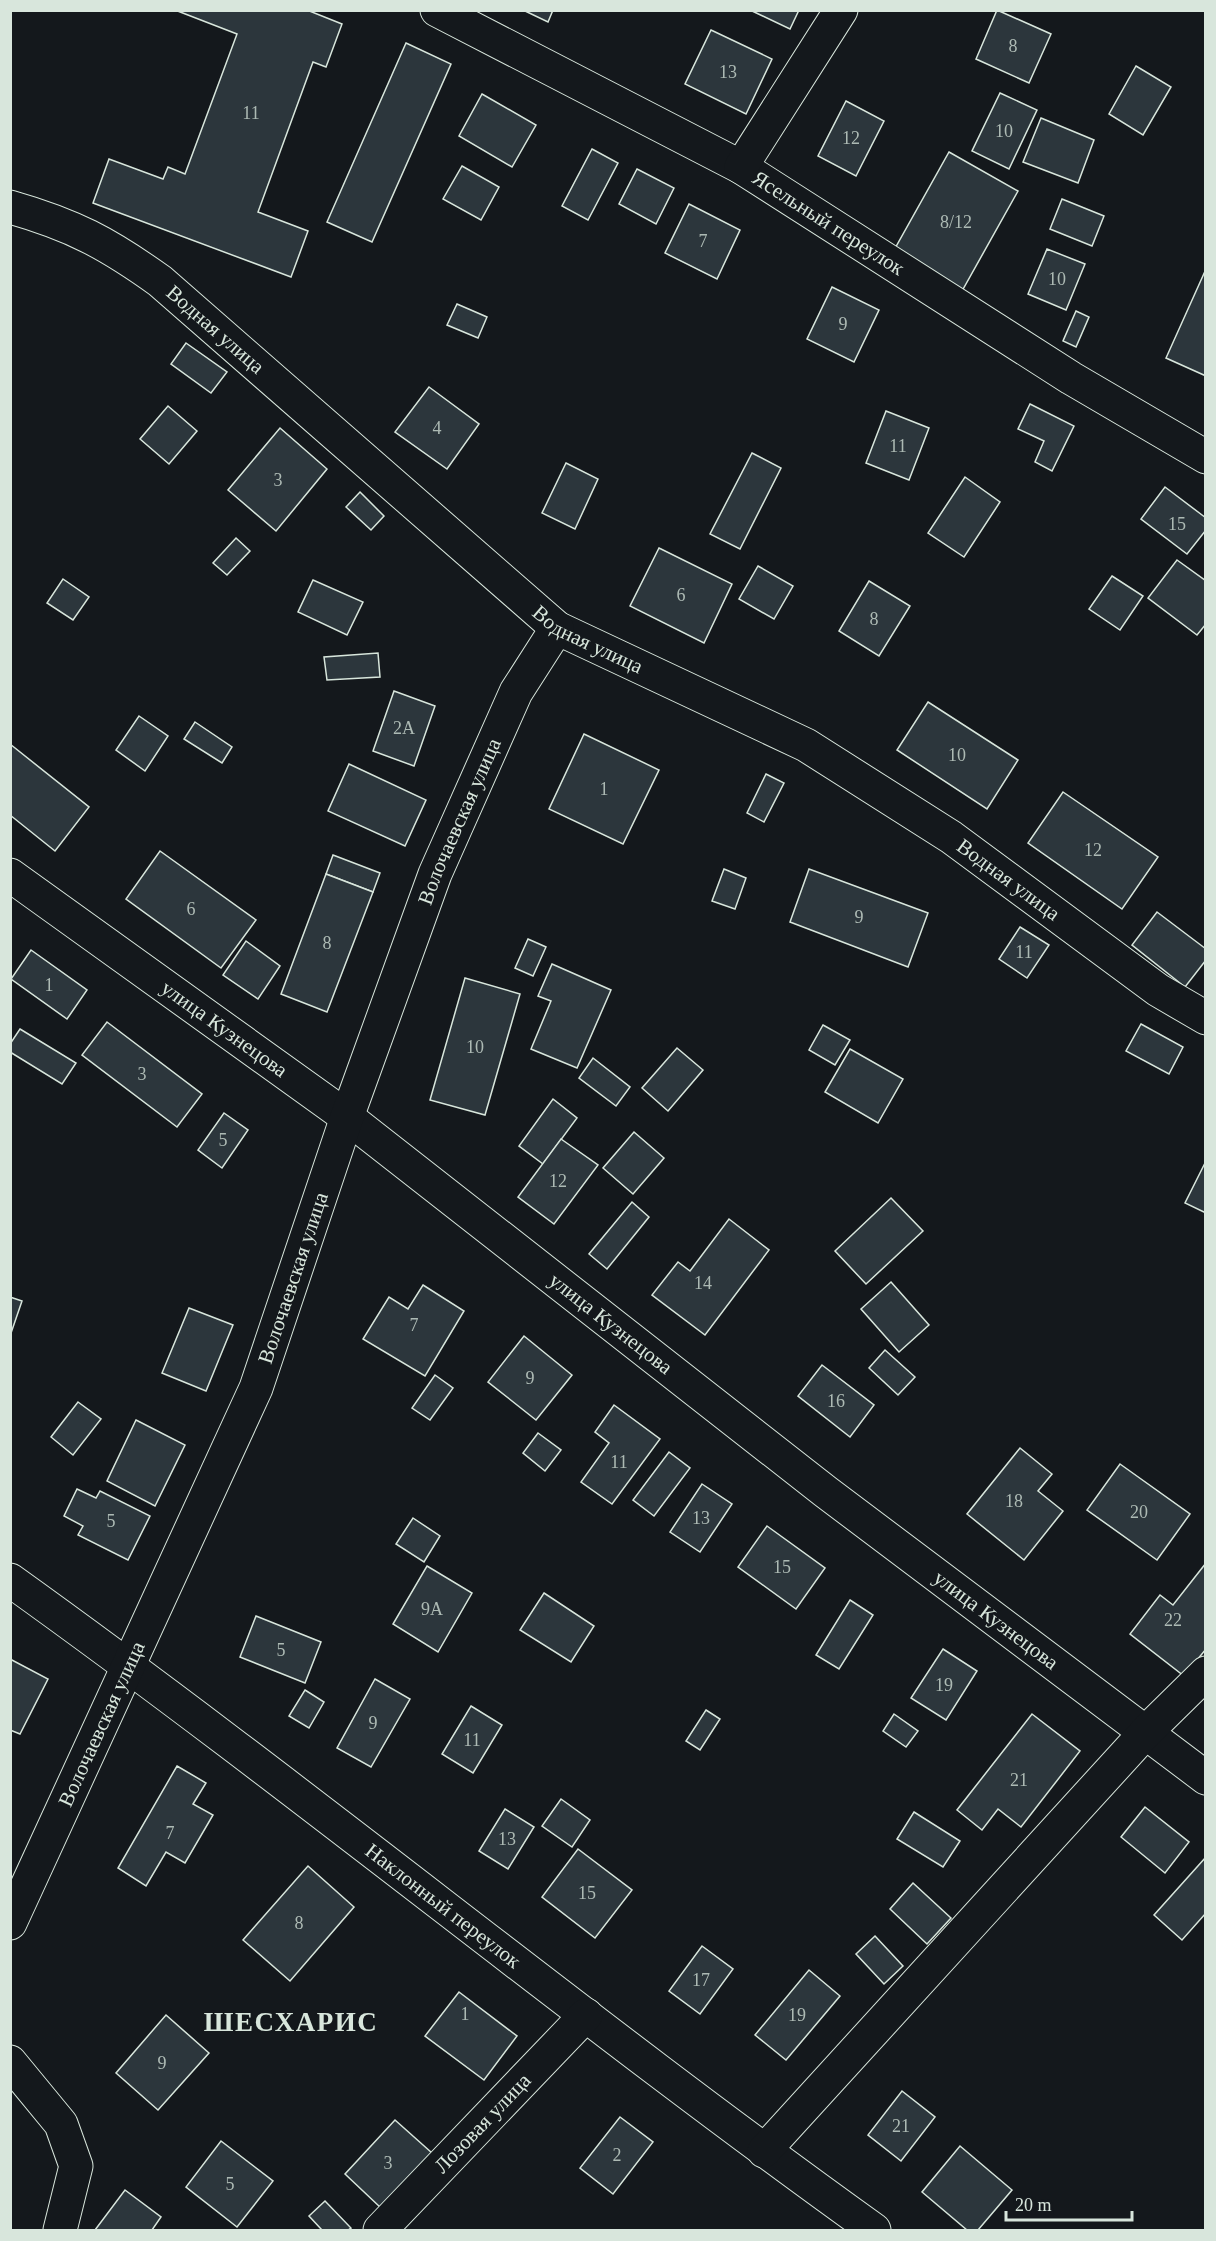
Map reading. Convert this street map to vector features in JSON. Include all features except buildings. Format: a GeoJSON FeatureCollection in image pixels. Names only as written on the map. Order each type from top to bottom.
{"type":"FeatureCollection","features":[{"type":"Feature","properties":{"kind":"street","name":"Ясельный переулок"},"geometry":{"type":"LineString","coordinates":[[438,10],[741,167],[1081,384],[1206,457]]}},
{"type":"Feature","properties":{"kind":"street"},"geometry":{"type":"LineString","coordinates":[[741,167],[842,10]]}},
{"type":"Feature","properties":{"kind":"street","name":"Водная улица"},"geometry":{"type":"LineString","coordinates":[[10,207],[59,221],[114,248],[160,281],[557,628],[806,745],[951,837],[1158,990],[1206,1018]]}},
{"type":"Feature","properties":{"kind":"street","name":"Волочаевская улица"},"geometry":{"type":"LineString","coordinates":[[10,1923],[256,1388],[347,1117],[435,874],[516,692],[557,628]]}},
{"type":"Feature","properties":{"kind":"street","name":"улица Кузнецова"},"geometry":{"type":"LineString","coordinates":[[10,875],[347,1117],[826,1492],[1206,1778]]}},
{"type":"Feature","properties":{"kind":"street","name":"Наклонный переулок"},"geometry":{"type":"LineString","coordinates":[[10,1580],[128,1664],[764,2151],[874,2230]]}},
{"type":"Feature","properties":{"kind":"street"},"geometry":{"type":"LineString","coordinates":[[764,2151],[1146,1732],[1206,1673]]}},
{"type":"Feature","properties":{"kind":"street","name":"Лозовая улица"},"geometry":{"type":"LineString","coordinates":[[380,2230],[586,2015]]}},
{"type":"Feature","properties":{"kind":"street"},"geometry":{"type":"LineString","coordinates":[[10,2062],[61,2124],[76,2166],[60,2230]]}},
{"type":"Feature","properties":{"kind":"district","name":"ШЕСХАРИС"},"geometry":{"type":"Point","coordinates":[291,2022]}}]}
